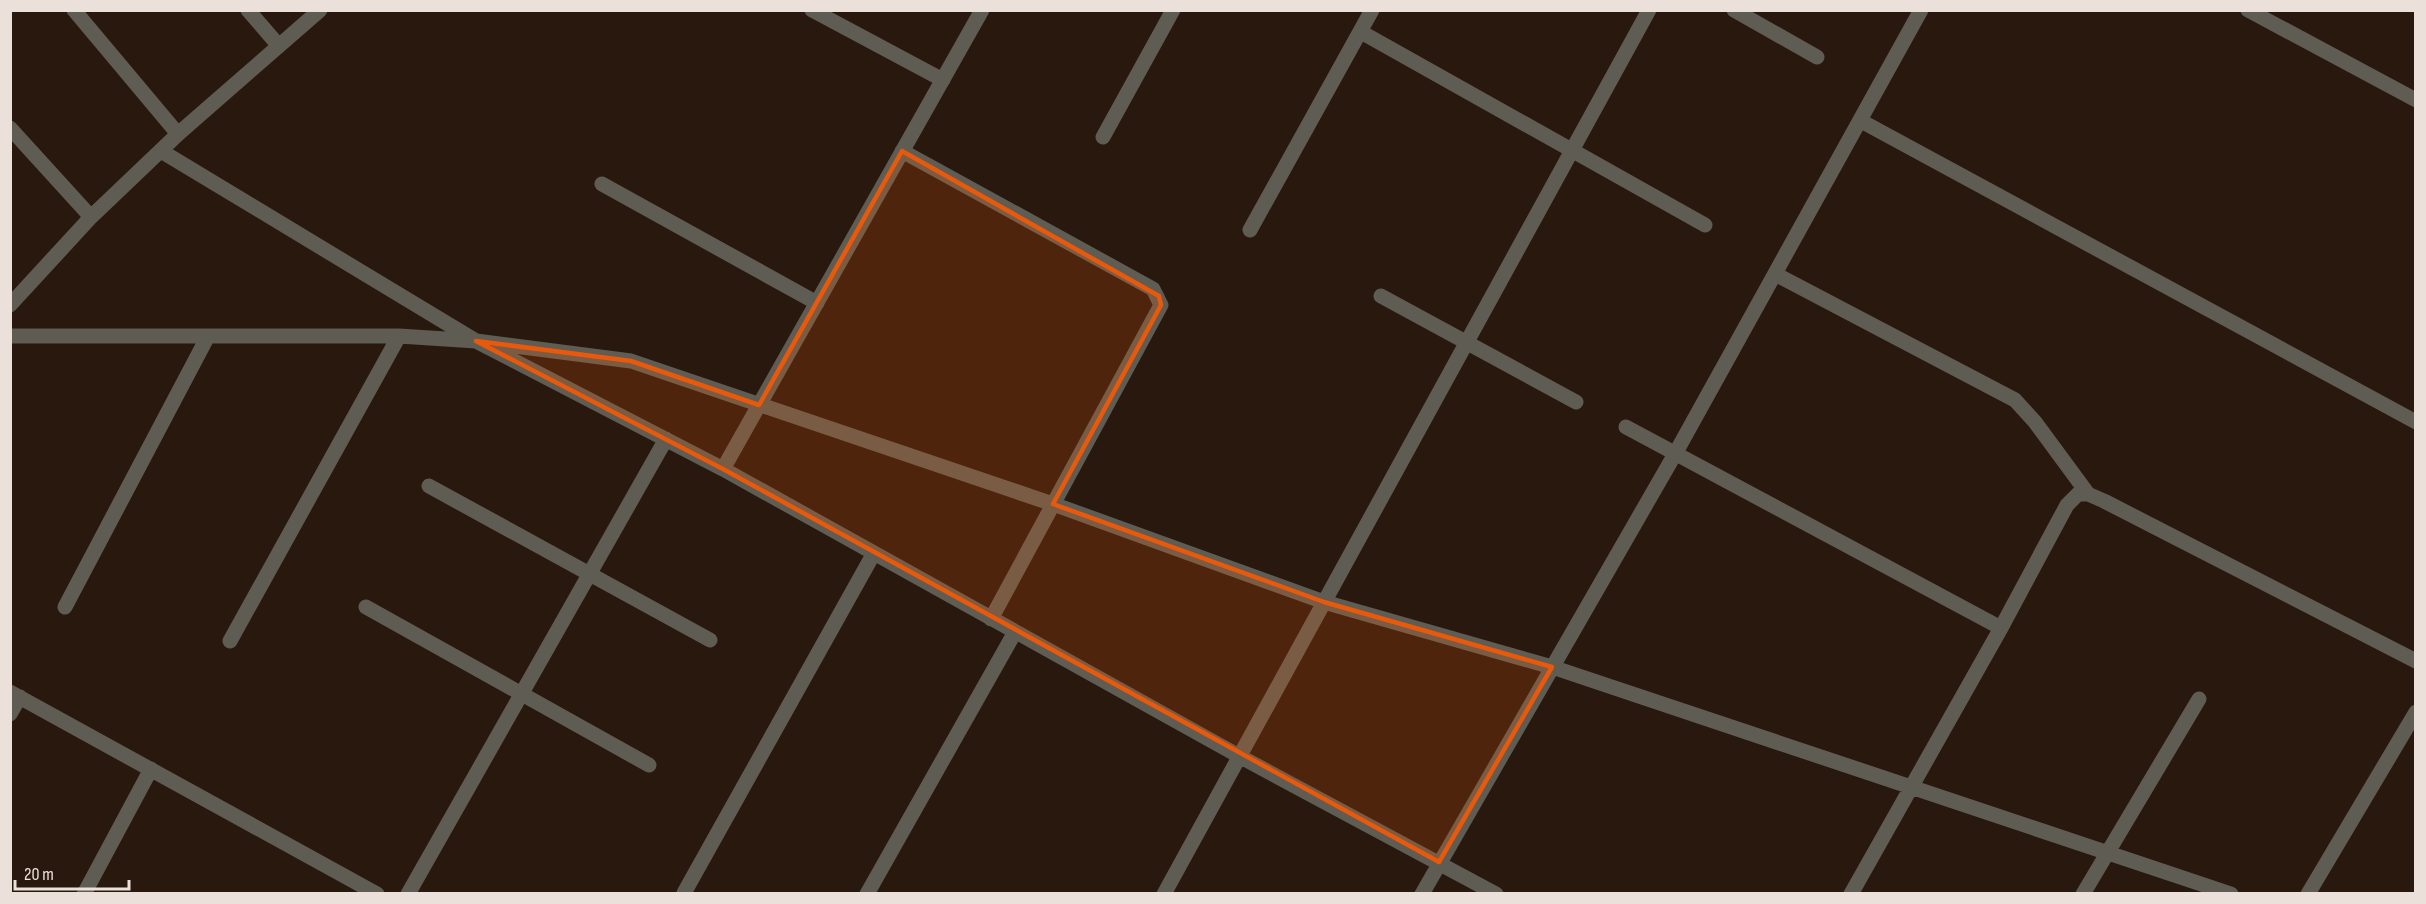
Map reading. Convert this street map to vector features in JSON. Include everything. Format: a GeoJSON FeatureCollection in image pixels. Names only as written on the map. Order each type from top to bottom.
{"type":"FeatureCollection","features":[{"type":"Feature","properties":{"kind":"street"},"geometry":{"type":"LineString","coordinates":[[74,10],[178,134]]}},
{"type":"Feature","properties":{"kind":"street"},"geometry":{"type":"LineString","coordinates":[[248,10],[279,46]]}},
{"type":"Feature","properties":{"kind":"street"},"geometry":{"type":"LineString","coordinates":[[10,305],[91,217],[178,134],[320,10]]}},
{"type":"Feature","properties":{"kind":"street"},"geometry":{"type":"LineString","coordinates":[[812,10],[943,80]]}},
{"type":"Feature","properties":{"kind":"street"},"geometry":{"type":"LineString","coordinates":[[723,469],[982,10]]}},
{"type":"Feature","properties":{"kind":"street"},"geometry":{"type":"LineString","coordinates":[[1103,137],[1173,10]]}},
{"type":"Feature","properties":{"kind":"street"},"geometry":{"type":"LineString","coordinates":[[1250,230],[1372,10]]}},
{"type":"Feature","properties":{"kind":"street"},"geometry":{"type":"LineString","coordinates":[[1164,894],[1649,10]]}},
{"type":"Feature","properties":{"kind":"street"},"geometry":{"type":"LineString","coordinates":[[1734,10],[1817,57]]}},
{"type":"Feature","properties":{"kind":"street"},"geometry":{"type":"LineString","coordinates":[[1422,894],[1675,454],[1921,10]]}},
{"type":"Feature","properties":{"kind":"street"},"geometry":{"type":"LineString","coordinates":[[2248,10],[2415,100]]}},
{"type":"Feature","properties":{"kind":"street"},"geometry":{"type":"LineString","coordinates":[[1360,32],[1705,225]]}},
{"type":"Feature","properties":{"kind":"street"},"geometry":{"type":"LineString","coordinates":[[1861,121],[2415,422]]}},
{"type":"Feature","properties":{"kind":"street"},"geometry":{"type":"LineString","coordinates":[[10,128],[91,217]]}},
{"type":"Feature","properties":{"kind":"street"},"geometry":{"type":"LineString","coordinates":[[161,151],[476,341],[723,469],[1239,756],[1496,894]]}},
{"type":"Feature","properties":{"kind":"street"},"geometry":{"type":"LineString","coordinates":[[902,151],[1153,289],[1159,296],[1161,305],[991,619]]}},
{"type":"Feature","properties":{"kind":"street"},"geometry":{"type":"LineString","coordinates":[[602,184],[817,303]]}},
{"type":"Feature","properties":{"kind":"street"},"geometry":{"type":"LineString","coordinates":[[1775,274],[2014,400],[2035,422],[2088,494],[2415,661]]}},
{"type":"Feature","properties":{"kind":"street"},"geometry":{"type":"LineString","coordinates":[[1381,296],[1576,402]]}},
{"type":"Feature","properties":{"kind":"street"},"geometry":{"type":"LineString","coordinates":[[10,336],[399,336],[476,341],[631,361],[1053,504],[1324,602],[1552,667],[2231,894]]}},
{"type":"Feature","properties":{"kind":"street"},"geometry":{"type":"LineString","coordinates":[[65,607],[208,336]]}},
{"type":"Feature","properties":{"kind":"street"},"geometry":{"type":"LineString","coordinates":[[230,641],[399,336]]}},
{"type":"Feature","properties":{"kind":"street"},"geometry":{"type":"LineString","coordinates":[[1626,427],[2001,628]]}},
{"type":"Feature","properties":{"kind":"street"},"geometry":{"type":"LineString","coordinates":[[408,894],[666,439]]}},
{"type":"Feature","properties":{"kind":"street"},"geometry":{"type":"LineString","coordinates":[[429,486],[589,576],[710,640]]}},
{"type":"Feature","properties":{"kind":"street"},"geometry":{"type":"LineString","coordinates":[[1851,894],[2001,628],[2067,505],[2078,494],[2088,494]]}},
{"type":"Feature","properties":{"kind":"street"},"geometry":{"type":"LineString","coordinates":[[684,893],[873,553]]}},
{"type":"Feature","properties":{"kind":"street"},"geometry":{"type":"LineString","coordinates":[[366,607],[649,765]]}},
{"type":"Feature","properties":{"kind":"street"},"geometry":{"type":"LineString","coordinates":[[867,894],[1015,632]]}},
{"type":"Feature","properties":{"kind":"street"},"geometry":{"type":"LineString","coordinates":[[10,714],[15,695],[377,894]]}},
{"type":"Feature","properties":{"kind":"street"},"geometry":{"type":"LineString","coordinates":[[2083,894],[2199,699]]}},
{"type":"Feature","properties":{"kind":"street"},"geometry":{"type":"LineString","coordinates":[[2308,894],[2415,712]]}},
{"type":"Feature","properties":{"kind":"street"},"geometry":{"type":"LineString","coordinates":[[84,894],[151,770]]}},
{"type":"Feature","properties":{"kind":"highlighted area"},"geometry":{"type":"Polygon","coordinates":[[[902,151],[1159,296],[1161,305],[1053,504],[1324,602],[1552,667],[1439,862],[723,469],[476,341],[631,361],[759,405],[902,151]]]}}]}
